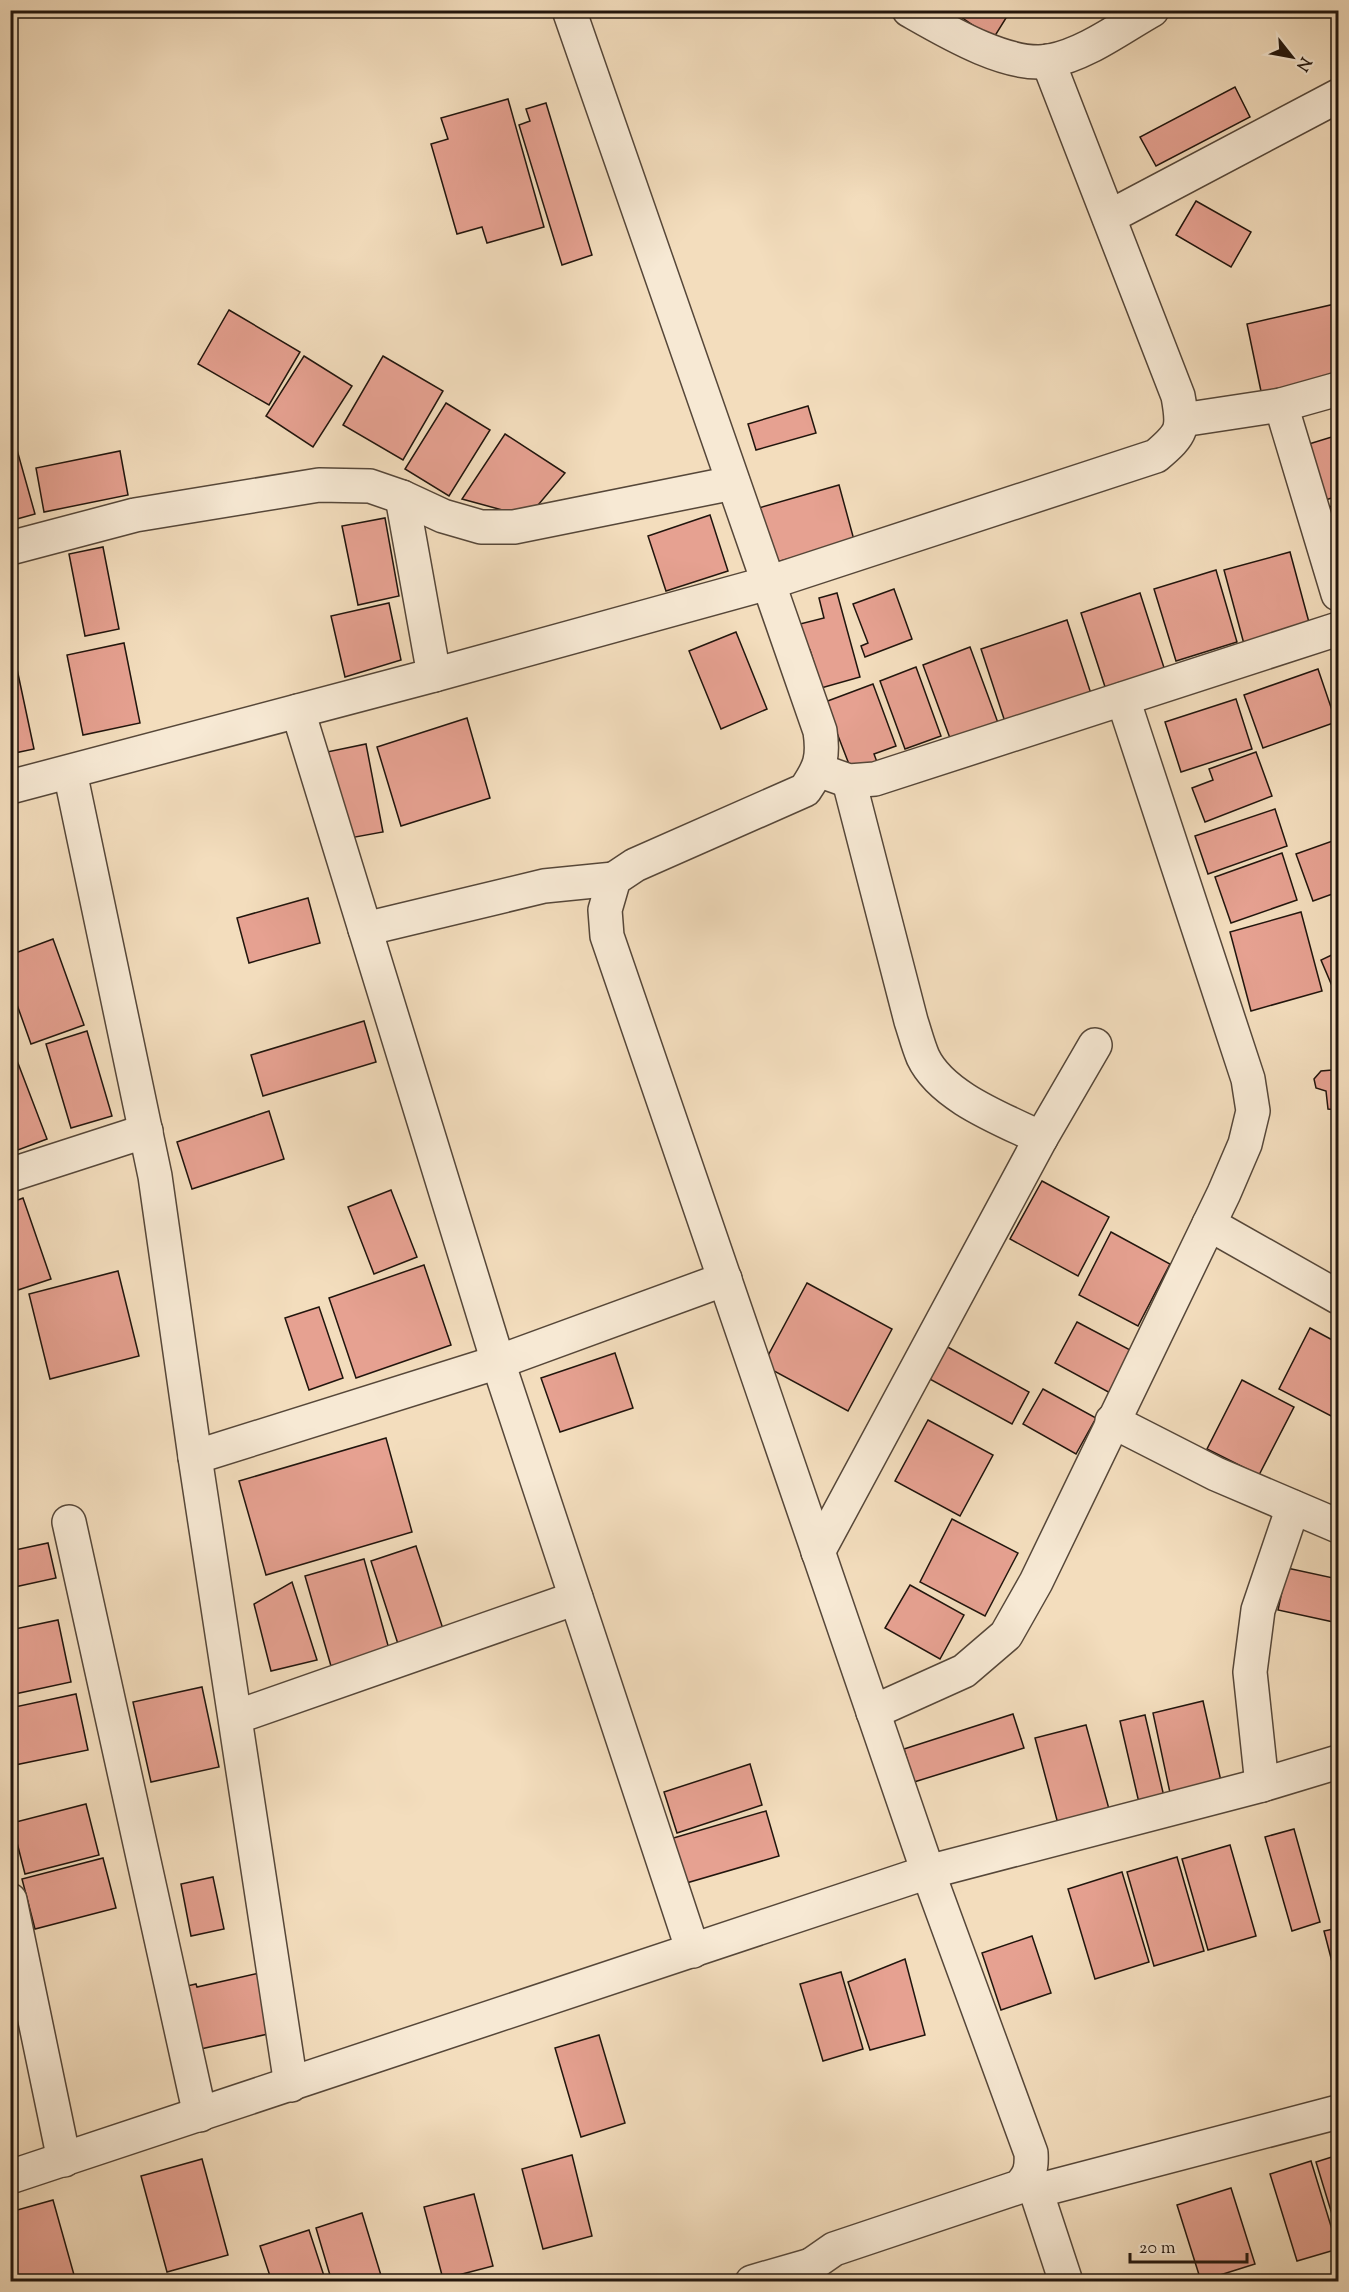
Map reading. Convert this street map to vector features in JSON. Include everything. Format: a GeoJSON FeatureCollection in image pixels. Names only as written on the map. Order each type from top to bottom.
{"type":"FeatureCollection","features":[{"type":"Feature","properties":{"kind":"street"},"geometry":{"type":"LineString","coordinates":[[365,929],[544,886],[614,879],[634,865],[805,790],[818,770],[823,749],[820,731],[569,10]]}},
{"type":"Feature","properties":{"kind":"street"},"geometry":{"type":"LineString","coordinates":[[909,10],[950,33],[1010,59],[1048,61],[1080,51],[1152,10]]}},
{"type":"Feature","properties":{"kind":"street"},"geometry":{"type":"LineString","coordinates":[[10,787],[434,675],[768,583],[1156,456],[1175,440],[1182,420],[1178,396],[1048,61]]}},
{"type":"Feature","properties":{"kind":"street"},"geometry":{"type":"LineString","coordinates":[[1109,217],[1338,96]]}},
{"type":"Feature","properties":{"kind":"street"},"geometry":{"type":"LineString","coordinates":[[1182,420],[1281,405],[1338,389]]}},
{"type":"Feature","properties":{"kind":"street"},"geometry":{"type":"LineString","coordinates":[[1281,405],[1338,594]]}},
{"type":"Feature","properties":{"kind":"street"},"geometry":{"type":"LineString","coordinates":[[10,548],[135,515],[319,485],[370,486],[402,497],[443,516],[481,527],[514,528],[733,483]]}},
{"type":"Feature","properties":{"kind":"street"},"geometry":{"type":"LineString","coordinates":[[402,497],[434,675]]}},
{"type":"Feature","properties":{"kind":"street"},"geometry":{"type":"LineString","coordinates":[[818,770],[849,781],[875,779],[1338,629]]}},
{"type":"Feature","properties":{"kind":"street"},"geometry":{"type":"LineString","coordinates":[[873,1712],[964,1671],[1006,1635],[1036,1582],[1209,1224],[1245,1144],[1253,1111],[1248,1079],[1123,699]]}},
{"type":"Feature","properties":{"kind":"street"},"geometry":{"type":"LineString","coordinates":[[298,711],[498,1362],[693,1951]]}},
{"type":"Feature","properties":{"kind":"street"},"geometry":{"type":"LineString","coordinates":[[70,772],[155,1176],[195,1456],[291,2085]]}},
{"type":"Feature","properties":{"kind":"street"},"geometry":{"type":"LineString","coordinates":[[849,781],[911,1021],[924,1058],[944,1084],[980,1108],[1041,1138]]}},
{"type":"Feature","properties":{"kind":"street"},"geometry":{"type":"LineString","coordinates":[[614,879],[605,910],[608,936],[928,1872],[1031,2153],[1032,2184],[1066,2282]]}},
{"type":"Feature","properties":{"kind":"street"},"geometry":{"type":"LineString","coordinates":[[818,1552],[1041,1138],[1095,1046]]}},
{"type":"Feature","properties":{"kind":"street"},"geometry":{"type":"LineString","coordinates":[[10,1175],[146,1131]]}},
{"type":"Feature","properties":{"kind":"street"},"geometry":{"type":"LineString","coordinates":[[1209,1224],[1338,1297]]}},
{"type":"Feature","properties":{"kind":"street"},"geometry":{"type":"LineString","coordinates":[[195,1456],[498,1362],[725,1279]]}},
{"type":"Feature","properties":{"kind":"street"},"geometry":{"type":"LineString","coordinates":[[1112,1421],[1216,1474],[1338,1526]]}},
{"type":"Feature","properties":{"kind":"street"},"geometry":{"type":"LineString","coordinates":[[1262,1785],[1250,1672],[1258,1610],[1293,1507]]}},
{"type":"Feature","properties":{"kind":"street"},"geometry":{"type":"LineString","coordinates":[[69,1522],[200,2115]]}},
{"type":"Feature","properties":{"kind":"street"},"geometry":{"type":"LineString","coordinates":[[236,1718],[576,1598]]}},
{"type":"Feature","properties":{"kind":"street"},"geometry":{"type":"LineString","coordinates":[[10,2177],[928,1872],[1262,1785],[1338,1762]]}},
{"type":"Feature","properties":{"kind":"street"},"geometry":{"type":"LineString","coordinates":[[10,1900],[64,2160]]}},
{"type":"Feature","properties":{"kind":"street"},"geometry":{"type":"LineString","coordinates":[[752,2282],[809,2273],[834,2248],[1019,2187],[1338,2112]]}},
{"type":"Feature","properties":{"kind":"building"},"geometry":{"type":"Polygon","coordinates":[[[951,10],[1011,10],[993,39],[951,10]]]}},
{"type":"Feature","properties":{"kind":"building"},"geometry":{"type":"Polygon","coordinates":[[[1235,87],[1250,117],[1156,166],[1140,137],[1235,87]]]}},
{"type":"Feature","properties":{"kind":"building"},"geometry":{"type":"Polygon","coordinates":[[[508,99],[544,227],[487,243],[482,227],[457,234],[431,144],[448,139],[441,118],[508,99]]]}},
{"type":"Feature","properties":{"kind":"building"},"geometry":{"type":"Polygon","coordinates":[[[546,103],[592,255],[562,265],[519,125],[530,121],[526,109],[546,103]]]}},
{"type":"Feature","properties":{"kind":"building"},"geometry":{"type":"Polygon","coordinates":[[[1196,201],[1251,232],[1231,267],[1176,235],[1196,201]]]}},
{"type":"Feature","properties":{"kind":"building"},"geometry":{"type":"Polygon","coordinates":[[[1335,304],[1338,321],[1338,379],[1262,396],[1247,324],[1335,304]]]}},
{"type":"Feature","properties":{"kind":"building"},"geometry":{"type":"Polygon","coordinates":[[[229,310],[300,352],[269,405],[198,364],[229,310]]]}},
{"type":"Feature","properties":{"kind":"building"},"geometry":{"type":"Polygon","coordinates":[[[304,356],[352,386],[313,447],[266,416],[304,356]]]}},
{"type":"Feature","properties":{"kind":"building"},"geometry":{"type":"Polygon","coordinates":[[[383,356],[443,391],[403,460],[343,425],[383,356]]]}},
{"type":"Feature","properties":{"kind":"building"},"geometry":{"type":"Polygon","coordinates":[[[446,403],[490,430],[449,496],[405,469],[446,403]]]}},
{"type":"Feature","properties":{"kind":"building"},"geometry":{"type":"Polygon","coordinates":[[[808,406],[816,433],[756,450],[748,424],[808,406]]]}},
{"type":"Feature","properties":{"kind":"building"},"geometry":{"type":"Polygon","coordinates":[[[10,432],[12,432],[35,514],[10,521],[10,432]]]}},
{"type":"Feature","properties":{"kind":"building"},"geometry":{"type":"Polygon","coordinates":[[[505,434],[565,473],[528,517],[462,499],[505,434]]]}},
{"type":"Feature","properties":{"kind":"building"},"geometry":{"type":"Polygon","coordinates":[[[1338,435],[1338,496],[1313,504],[1296,448],[1338,435]]]}},
{"type":"Feature","properties":{"kind":"building"},"geometry":{"type":"Polygon","coordinates":[[[120,451],[128,495],[44,512],[36,468],[120,451]]]}},
{"type":"Feature","properties":{"kind":"building"},"geometry":{"type":"Polygon","coordinates":[[[839,485],[854,540],[770,564],[755,509],[839,485]]]}},
{"type":"Feature","properties":{"kind":"building"},"geometry":{"type":"Polygon","coordinates":[[[1338,504],[1338,539],[1317,511],[1338,504]]]}},
{"type":"Feature","properties":{"kind":"building"},"geometry":{"type":"Polygon","coordinates":[[[710,515],[728,571],[666,591],[648,536],[710,515]]]}},
{"type":"Feature","properties":{"kind":"building"},"geometry":{"type":"Polygon","coordinates":[[[385,518],[399,596],[358,605],[342,526],[385,518]]]}},
{"type":"Feature","properties":{"kind":"building"},"geometry":{"type":"Polygon","coordinates":[[[103,547],[119,629],[85,636],[69,554],[103,547]]]}},
{"type":"Feature","properties":{"kind":"building"},"geometry":{"type":"Polygon","coordinates":[[[1290,552],[1310,626],[1244,644],[1224,570],[1290,552]]]}},
{"type":"Feature","properties":{"kind":"building"},"geometry":{"type":"Polygon","coordinates":[[[1216,570],[1237,642],[1176,661],[1154,589],[1216,570]]]}},
{"type":"Feature","properties":{"kind":"building"},"geometry":{"type":"Polygon","coordinates":[[[894,589],[912,639],[865,657],[861,646],[868,643],[853,604],[894,589]]]}},
{"type":"Feature","properties":{"kind":"building"},"geometry":{"type":"Polygon","coordinates":[[[837,593],[860,677],[814,690],[814,663],[810,650],[803,652],[796,625],[824,618],[819,598],[837,593]]]}},
{"type":"Feature","properties":{"kind":"building"},"geometry":{"type":"Polygon","coordinates":[[[1140,593],[1167,677],[1108,696],[1081,613],[1140,593]]]}},
{"type":"Feature","properties":{"kind":"building"},"geometry":{"type":"Polygon","coordinates":[[[389,603],[401,660],[345,677],[331,616],[389,603]]]}},
{"type":"Feature","properties":{"kind":"building"},"geometry":{"type":"Polygon","coordinates":[[[1067,620],[1095,706],[1009,734],[981,649],[1067,620]]]}},
{"type":"Feature","properties":{"kind":"building"},"geometry":{"type":"Polygon","coordinates":[[[736,632],[767,709],[721,729],[689,651],[736,632]]]}},
{"type":"Feature","properties":{"kind":"building"},"geometry":{"type":"Polygon","coordinates":[[[124,643],[140,723],[83,735],[67,655],[124,643]]]}},
{"type":"Feature","properties":{"kind":"building"},"geometry":{"type":"Polygon","coordinates":[[[970,647],[1001,731],[954,749],[923,665],[970,647]]]}},
{"type":"Feature","properties":{"kind":"building"},"geometry":{"type":"Polygon","coordinates":[[[916,667],[941,736],[905,749],[880,681],[916,667]]]}},
{"type":"Feature","properties":{"kind":"building"},"geometry":{"type":"Polygon","coordinates":[[[17,669],[34,749],[10,754],[10,671],[17,669]]]}},
{"type":"Feature","properties":{"kind":"building"},"geometry":{"type":"Polygon","coordinates":[[[1318,669],[1336,722],[1263,748],[1244,695],[1318,669]]]}},
{"type":"Feature","properties":{"kind":"building"},"geometry":{"type":"Polygon","coordinates":[[[873,684],[896,746],[874,754],[877,762],[852,772],[825,702],[873,684]]]}},
{"type":"Feature","properties":{"kind":"building"},"geometry":{"type":"Polygon","coordinates":[[[1236,699],[1252,749],[1181,772],[1165,722],[1236,699]]]}},
{"type":"Feature","properties":{"kind":"building"},"geometry":{"type":"Polygon","coordinates":[[[467,718],[490,798],[401,826],[377,747],[467,718]]]}},
{"type":"Feature","properties":{"kind":"building"},"geometry":{"type":"Polygon","coordinates":[[[366,744],[383,832],[339,840],[322,753],[366,744]]]}},
{"type":"Feature","properties":{"kind":"building"},"geometry":{"type":"Polygon","coordinates":[[[1256,752],[1272,796],[1205,822],[1192,788],[1213,780],[1209,769],[1256,752]]]}},
{"type":"Feature","properties":{"kind":"building"},"geometry":{"type":"Polygon","coordinates":[[[1275,809],[1287,846],[1208,874],[1195,836],[1275,809]]]}},
{"type":"Feature","properties":{"kind":"building"},"geometry":{"type":"Polygon","coordinates":[[[1338,839],[1338,892],[1313,901],[1296,854],[1338,839]]]}},
{"type":"Feature","properties":{"kind":"building"},"geometry":{"type":"Polygon","coordinates":[[[1282,853],[1297,900],[1231,923],[1215,877],[1282,853]]]}},
{"type":"Feature","properties":{"kind":"building"},"geometry":{"type":"Polygon","coordinates":[[[308,898],[320,943],[249,963],[237,918],[308,898]]]}},
{"type":"Feature","properties":{"kind":"building"},"geometry":{"type":"Polygon","coordinates":[[[1301,912],[1322,991],[1251,1011],[1230,932],[1301,912]]]}},
{"type":"Feature","properties":{"kind":"building"},"geometry":{"type":"Polygon","coordinates":[[[53,939],[84,1025],[31,1044],[10,985],[10,955],[53,939]]]}},
{"type":"Feature","properties":{"kind":"building"},"geometry":{"type":"Polygon","coordinates":[[[1338,952],[1338,1000],[1321,960],[1338,952]]]}},
{"type":"Feature","properties":{"kind":"building"},"geometry":{"type":"Polygon","coordinates":[[[364,1021],[376,1062],[263,1096],[251,1055],[364,1021]]]}},
{"type":"Feature","properties":{"kind":"building"},"geometry":{"type":"Polygon","coordinates":[[[87,1031],[112,1116],[71,1128],[46,1044],[87,1031]]]}},
{"type":"Feature","properties":{"kind":"building"},"geometry":{"type":"Polygon","coordinates":[[[16,1058],[47,1139],[10,1153],[10,1060],[16,1058]]]}},
{"type":"Feature","properties":{"kind":"building"},"geometry":{"type":"Polygon","coordinates":[[[1334,1058],[1338,1058],[1338,1110],[1328,1109],[1326,1091],[1316,1088],[1314,1079],[1321,1071],[1332,1070],[1334,1058]]]}},
{"type":"Feature","properties":{"kind":"building"},"geometry":{"type":"Polygon","coordinates":[[[269,1111],[284,1159],[192,1189],[177,1142],[269,1111]]]}},
{"type":"Feature","properties":{"kind":"building"},"geometry":{"type":"Polygon","coordinates":[[[1042,1181],[1109,1217],[1078,1276],[1010,1239],[1042,1181]]]}},
{"type":"Feature","properties":{"kind":"building"},"geometry":{"type":"Polygon","coordinates":[[[391,1190],[417,1257],[374,1274],[348,1207],[391,1190]]]}},
{"type":"Feature","properties":{"kind":"building"},"geometry":{"type":"Polygon","coordinates":[[[23,1198],[51,1279],[18,1290],[10,1270],[10,1203],[23,1198]]]}},
{"type":"Feature","properties":{"kind":"building"},"geometry":{"type":"Polygon","coordinates":[[[1111,1232],[1170,1264],[1138,1326],[1079,1295],[1111,1232]]]}},
{"type":"Feature","properties":{"kind":"building"},"geometry":{"type":"Polygon","coordinates":[[[424,1265],[451,1345],[356,1378],[329,1298],[424,1265]]]}},
{"type":"Feature","properties":{"kind":"building"},"geometry":{"type":"Polygon","coordinates":[[[118,1271],[139,1356],[50,1379],[29,1294],[118,1271]]]}},
{"type":"Feature","properties":{"kind":"building"},"geometry":{"type":"Polygon","coordinates":[[[807,1283],[892,1329],[848,1411],[763,1365],[807,1283]]]}},
{"type":"Feature","properties":{"kind":"building"},"geometry":{"type":"Polygon","coordinates":[[[319,1307],[343,1378],[309,1390],[285,1318],[319,1307]]]}},
{"type":"Feature","properties":{"kind":"building"},"geometry":{"type":"Polygon","coordinates":[[[1077,1322],[1134,1352],[1112,1394],[1055,1363],[1077,1322]]]}},
{"type":"Feature","properties":{"kind":"building"},"geometry":{"type":"Polygon","coordinates":[[[1310,1328],[1338,1343],[1338,1412],[1335,1418],[1279,1389],[1310,1328]]]}},
{"type":"Feature","properties":{"kind":"building"},"geometry":{"type":"Polygon","coordinates":[[[944,1345],[1029,1392],[1012,1424],[926,1377],[944,1345]]]}},
{"type":"Feature","properties":{"kind":"building"},"geometry":{"type":"Polygon","coordinates":[[[615,1353],[633,1408],[560,1432],[541,1378],[615,1353]]]}},
{"type":"Feature","properties":{"kind":"building"},"geometry":{"type":"Polygon","coordinates":[[[1242,1380],[1294,1407],[1259,1475],[1207,1449],[1242,1380]]]}},
{"type":"Feature","properties":{"kind":"building"},"geometry":{"type":"Polygon","coordinates":[[[1043,1389],[1096,1418],[1076,1454],[1023,1424],[1043,1389]]]}},
{"type":"Feature","properties":{"kind":"building"},"geometry":{"type":"Polygon","coordinates":[[[928,1420],[993,1455],[960,1516],[895,1481],[928,1420]]]}},
{"type":"Feature","properties":{"kind":"building"},"geometry":{"type":"Polygon","coordinates":[[[386,1438],[412,1532],[266,1575],[239,1481],[386,1438]]]}},
{"type":"Feature","properties":{"kind":"building"},"geometry":{"type":"Polygon","coordinates":[[[952,1519],[1018,1553],[985,1616],[920,1582],[952,1519]]]}},
{"type":"Feature","properties":{"kind":"building"},"geometry":{"type":"Polygon","coordinates":[[[48,1543],[56,1578],[10,1588],[10,1551],[48,1543]]]}},
{"type":"Feature","properties":{"kind":"building"},"geometry":{"type":"Polygon","coordinates":[[[416,1546],[444,1632],[399,1647],[371,1561],[416,1546]]]}},
{"type":"Feature","properties":{"kind":"building"},"geometry":{"type":"Polygon","coordinates":[[[364,1559],[389,1649],[331,1666],[305,1576],[364,1559]]]}},
{"type":"Feature","properties":{"kind":"building"},"geometry":{"type":"Polygon","coordinates":[[[1287,1568],[1338,1579],[1338,1623],[1278,1610],[1287,1568]]]}},
{"type":"Feature","properties":{"kind":"building"},"geometry":{"type":"Polygon","coordinates":[[[292,1582],[317,1660],[271,1671],[254,1604],[292,1582]]]}},
{"type":"Feature","properties":{"kind":"building"},"geometry":{"type":"Polygon","coordinates":[[[910,1585],[964,1615],[940,1659],[885,1628],[910,1585]]]}},
{"type":"Feature","properties":{"kind":"building"},"geometry":{"type":"Polygon","coordinates":[[[58,1620],[71,1682],[10,1695],[10,1630],[58,1620]]]}},
{"type":"Feature","properties":{"kind":"building"},"geometry":{"type":"Polygon","coordinates":[[[202,1687],[219,1767],[151,1782],[133,1702],[202,1687]]]}},
{"type":"Feature","properties":{"kind":"building"},"geometry":{"type":"Polygon","coordinates":[[[76,1694],[88,1750],[10,1766],[10,1708],[76,1694]]]}},
{"type":"Feature","properties":{"kind":"building"},"geometry":{"type":"Polygon","coordinates":[[[1203,1701],[1223,1790],[1172,1802],[1153,1713],[1203,1701]]]}},
{"type":"Feature","properties":{"kind":"building"},"geometry":{"type":"Polygon","coordinates":[[[1013,1714],[1024,1748],[914,1782],[904,1749],[1013,1714]]]}},
{"type":"Feature","properties":{"kind":"building"},"geometry":{"type":"Polygon","coordinates":[[[1145,1715],[1165,1801],[1140,1807],[1120,1721],[1145,1715]]]}},
{"type":"Feature","properties":{"kind":"building"},"geometry":{"type":"Polygon","coordinates":[[[1086,1725],[1112,1820],[1061,1835],[1035,1738],[1086,1725]]]}},
{"type":"Feature","properties":{"kind":"building"},"geometry":{"type":"Polygon","coordinates":[[[750,1764],[762,1805],[677,1833],[664,1792],[750,1764]]]}},
{"type":"Feature","properties":{"kind":"building"},"geometry":{"type":"Polygon","coordinates":[[[86,1804],[99,1855],[25,1874],[12,1823],[86,1804]]]}},
{"type":"Feature","properties":{"kind":"building"},"geometry":{"type":"Polygon","coordinates":[[[766,1811],[779,1856],[683,1884],[670,1839],[766,1811]]]}},
{"type":"Feature","properties":{"kind":"building"},"geometry":{"type":"Polygon","coordinates":[[[1294,1829],[1320,1922],[1292,1931],[1265,1837],[1294,1829]]]}},
{"type":"Feature","properties":{"kind":"building"},"geometry":{"type":"Polygon","coordinates":[[[1230,1845],[1256,1936],[1208,1950],[1182,1859],[1230,1845]]]}},
{"type":"Feature","properties":{"kind":"building"},"geometry":{"type":"Polygon","coordinates":[[[1177,1857],[1204,1951],[1154,1966],[1127,1872],[1177,1857]]]}},
{"type":"Feature","properties":{"kind":"building"},"geometry":{"type":"Polygon","coordinates":[[[103,1858],[116,1908],[35,1929],[22,1879],[103,1858]]]}},
{"type":"Feature","properties":{"kind":"building"},"geometry":{"type":"Polygon","coordinates":[[[1122,1872],[1149,1962],[1095,1979],[1068,1889],[1122,1872]]]}},
{"type":"Feature","properties":{"kind":"building"},"geometry":{"type":"Polygon","coordinates":[[[213,1877],[224,1929],[191,1936],[181,1884],[213,1877]]]}},
{"type":"Feature","properties":{"kind":"building"},"geometry":{"type":"Polygon","coordinates":[[[1338,1928],[1338,1985],[1324,1931],[1338,1928]]]}},
{"type":"Feature","properties":{"kind":"building"},"geometry":{"type":"Polygon","coordinates":[[[1032,1936],[1051,1993],[1001,2010],[982,1953],[1032,1936]]]}},
{"type":"Feature","properties":{"kind":"building"},"geometry":{"type":"Polygon","coordinates":[[[905,1959],[925,2035],[870,2050],[848,1982],[905,1959]]]}},
{"type":"Feature","properties":{"kind":"building"},"geometry":{"type":"Polygon","coordinates":[[[264,1972],[277,2032],[196,2050],[187,1986],[196,1984],[197,1987],[264,1972]]]}},
{"type":"Feature","properties":{"kind":"building"},"geometry":{"type":"Polygon","coordinates":[[[841,1972],[863,2049],[823,2061],[800,1984],[841,1972]]]}},
{"type":"Feature","properties":{"kind":"building"},"geometry":{"type":"Polygon","coordinates":[[[599,2035],[625,2123],[581,2137],[555,2048],[599,2035]]]}},
{"type":"Feature","properties":{"kind":"building"},"geometry":{"type":"Polygon","coordinates":[[[572,2155],[592,2236],[543,2249],[522,2169],[572,2155]]]}},
{"type":"Feature","properties":{"kind":"building"},"geometry":{"type":"Polygon","coordinates":[[[1338,2155],[1338,2234],[1316,2162],[1338,2155]]]}},
{"type":"Feature","properties":{"kind":"building"},"geometry":{"type":"Polygon","coordinates":[[[202,2159],[228,2255],[167,2272],[141,2176],[202,2159]]]}},
{"type":"Feature","properties":{"kind":"building"},"geometry":{"type":"Polygon","coordinates":[[[1311,2161],[1338,2249],[1297,2261],[1270,2174],[1311,2161]]]}},
{"type":"Feature","properties":{"kind":"building"},"geometry":{"type":"Polygon","coordinates":[[[1231,2188],[1255,2264],[1201,2281],[1177,2205],[1231,2188]]]}},
{"type":"Feature","properties":{"kind":"building"},"geometry":{"type":"Polygon","coordinates":[[[474,2194],[493,2266],[443,2279],[424,2207],[474,2194]]]}},
{"type":"Feature","properties":{"kind":"building"},"geometry":{"type":"Polygon","coordinates":[[[53,2200],[76,2282],[15,2282],[10,2265],[10,2212],[53,2200]]]}},
{"type":"Feature","properties":{"kind":"building"},"geometry":{"type":"Polygon","coordinates":[[[362,2213],[383,2282],[332,2282],[316,2228],[362,2213]]]}},
{"type":"Feature","properties":{"kind":"building"},"geometry":{"type":"Polygon","coordinates":[[[309,2230],[326,2282],[272,2282],[260,2246],[309,2230]]]}}]}
